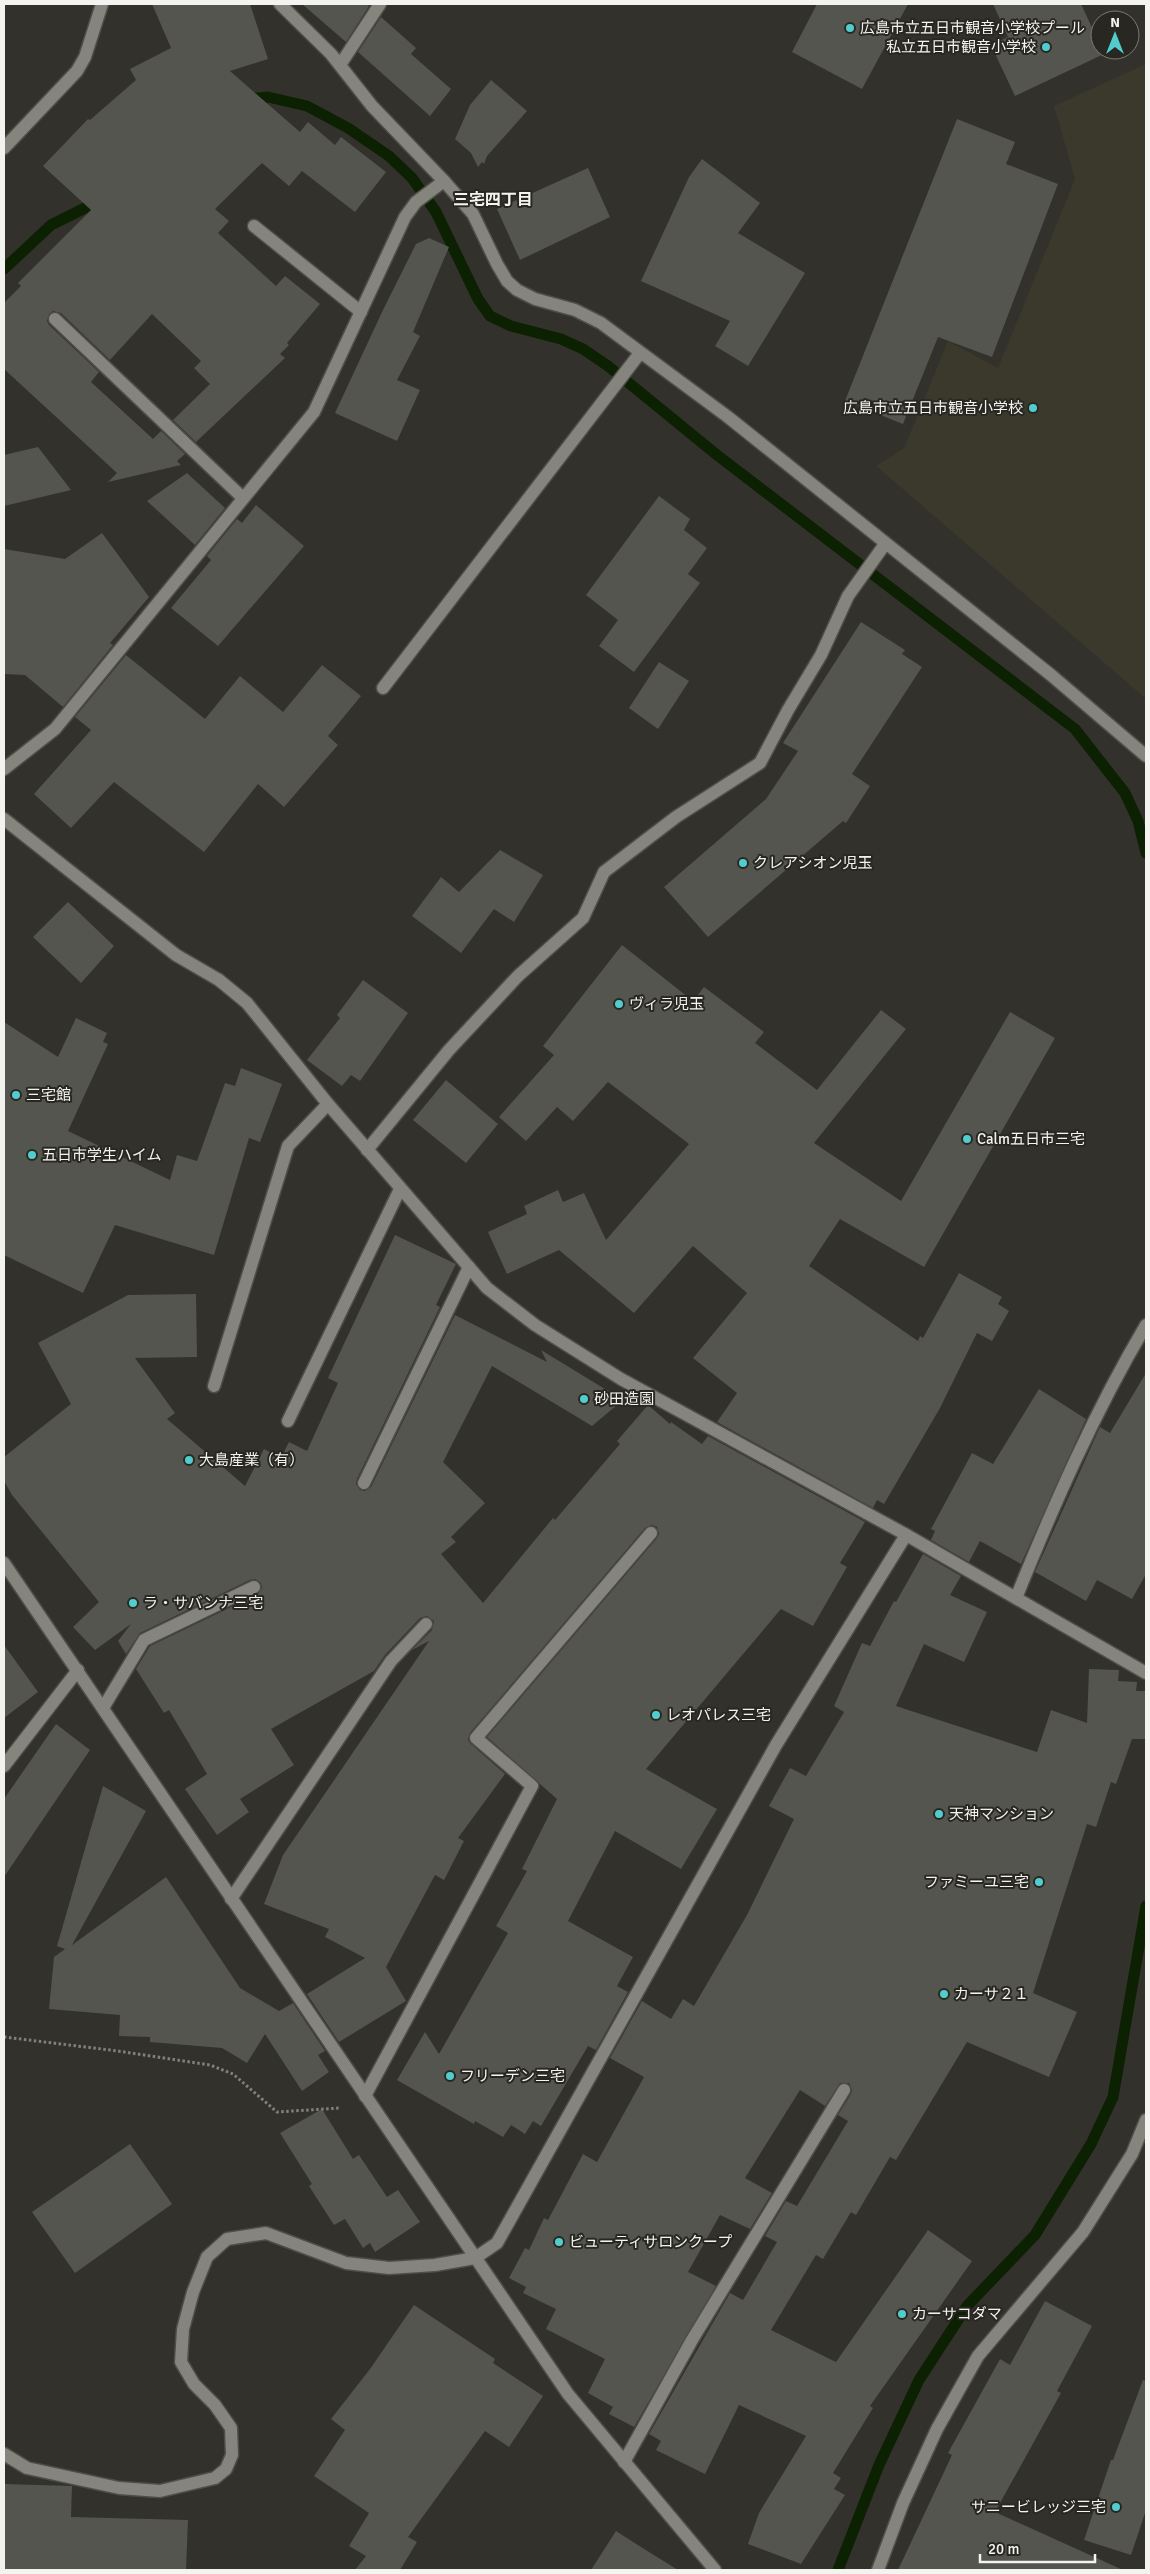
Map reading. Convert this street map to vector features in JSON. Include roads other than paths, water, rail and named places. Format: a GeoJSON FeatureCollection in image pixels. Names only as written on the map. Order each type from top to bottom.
{"type":"FeatureCollection","features":[{"type":"Feature","properties":{"kind":"street"},"geometry":{"type":"LineString","coordinates":[[4,148],[77,71],[85,57],[102,4]]}},
{"type":"Feature","properties":{"kind":"street"},"geometry":{"type":"LineString","coordinates":[[280,4],[340,65],[372,106],[444,180],[473,214],[497,264],[507,281],[517,290],[535,299],[575,310],[600,323],[728,417],[1093,710],[1146,756]]}},
{"type":"Feature","properties":{"kind":"street"},"geometry":{"type":"LineString","coordinates":[[340,65],[380,4]]}},
{"type":"Feature","properties":{"kind":"street"},"geometry":{"type":"LineString","coordinates":[[4,769],[55,729],[314,412],[405,217],[416,202],[434,190],[444,180]]}},
{"type":"Feature","properties":{"kind":"street"},"geometry":{"type":"LineString","coordinates":[[254,226],[361,312]]}},
{"type":"Feature","properties":{"kind":"street"},"geometry":{"type":"LineString","coordinates":[[55,319],[243,498]]}},
{"type":"Feature","properties":{"kind":"street"},"geometry":{"type":"LineString","coordinates":[[383,688],[640,353]]}},
{"type":"Feature","properties":{"kind":"street"},"geometry":{"type":"LineString","coordinates":[[367,1150],[449,1050],[518,976],[582,918],[604,872],[676,818],[760,763],[788,710],[821,655],[855,585],[885,544]]}},
{"type":"Feature","properties":{"kind":"street"},"geometry":{"type":"LineString","coordinates":[[4,820],[176,955],[219,980],[247,1002],[328,1104],[487,1288],[535,1325],[621,1379],[906,1535],[1146,1672]]}},
{"type":"Feature","properties":{"kind":"street"},"geometry":{"type":"LineString","coordinates":[[214,1386],[288,1146],[328,1104]]}},
{"type":"Feature","properties":{"kind":"street"},"geometry":{"type":"LineString","coordinates":[[288,1421],[400,1189]]}},
{"type":"Feature","properties":{"kind":"street"},"geometry":{"type":"LineString","coordinates":[[364,1483],[469,1267]]}},
{"type":"Feature","properties":{"kind":"street"},"geometry":{"type":"LineString","coordinates":[[1016,1598],[1049,1516],[1116,1375],[1146,1324]]}},
{"type":"Feature","properties":{"kind":"street"},"geometry":{"type":"LineString","coordinates":[[368,2101],[532,1786],[476,1738],[651,1533]]}},
{"type":"Feature","properties":{"kind":"street"},"geometry":{"type":"LineString","coordinates":[[4,2454],[27,2468],[119,2488],[160,2491],[215,2478],[226,2469],[232,2455],[231,2428],[215,2405],[194,2384],[181,2362],[184,2330],[193,2292],[207,2257],[227,2239],[266,2233],[346,2263],[389,2268],[435,2265],[474,2258],[497,2243],[776,1746],[906,1535]]}},
{"type":"Feature","properties":{"kind":"street"},"geometry":{"type":"LineString","coordinates":[[4,1563],[568,2394],[715,2570]]}},
{"type":"Feature","properties":{"kind":"street"},"geometry":{"type":"LineString","coordinates":[[103,1708],[144,1640],[254,1587]]}},
{"type":"Feature","properties":{"kind":"street"},"geometry":{"type":"LineString","coordinates":[[231,1899],[391,1661],[426,1624]]}},
{"type":"Feature","properties":{"kind":"street"},"geometry":{"type":"LineString","coordinates":[[4,1766],[78,1670]]}},
{"type":"Feature","properties":{"kind":"street"},"geometry":{"type":"LineString","coordinates":[[624,2462],[692,2340],[844,2090]]}},
{"type":"Feature","properties":{"kind":"street"},"geometry":{"type":"LineString","coordinates":[[878,2570],[903,2503],[936,2429],[978,2356],[1083,2232],[1132,2154],[1146,2120]]}},
{"type":"Feature","properties":{"kind":"waterway"},"geometry":{"type":"LineString","coordinates":[[247,99],[268,97],[307,106],[348,128],[389,156],[412,178],[436,212],[478,299],[490,316],[511,326],[561,339],[583,349],[608,366],[717,455],[1075,729],[1125,793],[1138,821],[1146,853]]}},
{"type":"Feature","properties":{"kind":"waterway"},"geometry":{"type":"LineString","coordinates":[[4,269],[51,225],[101,200]]}},
{"type":"Feature","properties":{"kind":"waterway"},"geometry":{"type":"LineString","coordinates":[[838,2570],[879,2465],[919,2380],[967,2306],[1035,2235],[1091,2144],[1113,2097],[1146,1906]]}},
{"type":"Feature","properties":{"kind":"place","name":"広島市立五日市観音小学校プール"},"geometry":{"type":"Point","coordinates":[850,28]}},
{"type":"Feature","properties":{"kind":"place","name":"私立五日市観音小学校"},"geometry":{"type":"Point","coordinates":[1046,47]}},
{"type":"Feature","properties":{"kind":"place","name":"広島市立五日市観音小学校"},"geometry":{"type":"Point","coordinates":[1033,408]}},
{"type":"Feature","properties":{"kind":"place","name":"クレアシオン児玉"},"geometry":{"type":"Point","coordinates":[743,863]}},
{"type":"Feature","properties":{"kind":"place","name":"ヴィラ児玉"},"geometry":{"type":"Point","coordinates":[619,1004]}},
{"type":"Feature","properties":{"kind":"place","name":"三宅館"},"geometry":{"type":"Point","coordinates":[16,1095]}},
{"type":"Feature","properties":{"kind":"place","name":"Calm五日市三宅"},"geometry":{"type":"Point","coordinates":[967,1139]}},
{"type":"Feature","properties":{"kind":"place","name":"五日市学生ハイム"},"geometry":{"type":"Point","coordinates":[32,1155]}},
{"type":"Feature","properties":{"kind":"place","name":"砂田造園"},"geometry":{"type":"Point","coordinates":[584,1399]}},
{"type":"Feature","properties":{"kind":"place","name":"大島産業（有）"},"geometry":{"type":"Point","coordinates":[189,1460]}},
{"type":"Feature","properties":{"kind":"place","name":"ラ・サバンナ三宅"},"geometry":{"type":"Point","coordinates":[133,1603]}},
{"type":"Feature","properties":{"kind":"place","name":"レオパレス三宅"},"geometry":{"type":"Point","coordinates":[656,1715]}},
{"type":"Feature","properties":{"kind":"place","name":"天神マンション"},"geometry":{"type":"Point","coordinates":[939,1814]}},
{"type":"Feature","properties":{"kind":"place","name":"ファミーユ三宅"},"geometry":{"type":"Point","coordinates":[1039,1882]}},
{"type":"Feature","properties":{"kind":"place","name":"カーサ２１"},"geometry":{"type":"Point","coordinates":[944,1994]}},
{"type":"Feature","properties":{"kind":"place","name":"フリーデン三宅"},"geometry":{"type":"Point","coordinates":[450,2076]}},
{"type":"Feature","properties":{"kind":"place","name":"ビューティサロンクープ"},"geometry":{"type":"Point","coordinates":[559,2242]}},
{"type":"Feature","properties":{"kind":"place","name":"カーサコダマ"},"geometry":{"type":"Point","coordinates":[902,2314]}},
{"type":"Feature","properties":{"kind":"place","name":"サニービレッジ三宅"},"geometry":{"type":"Point","coordinates":[1116,2507]}},
{"type":"Feature","properties":{"kind":"district","name":"三宅四丁目"},"geometry":{"type":"Point","coordinates":[493,199]}}]}
